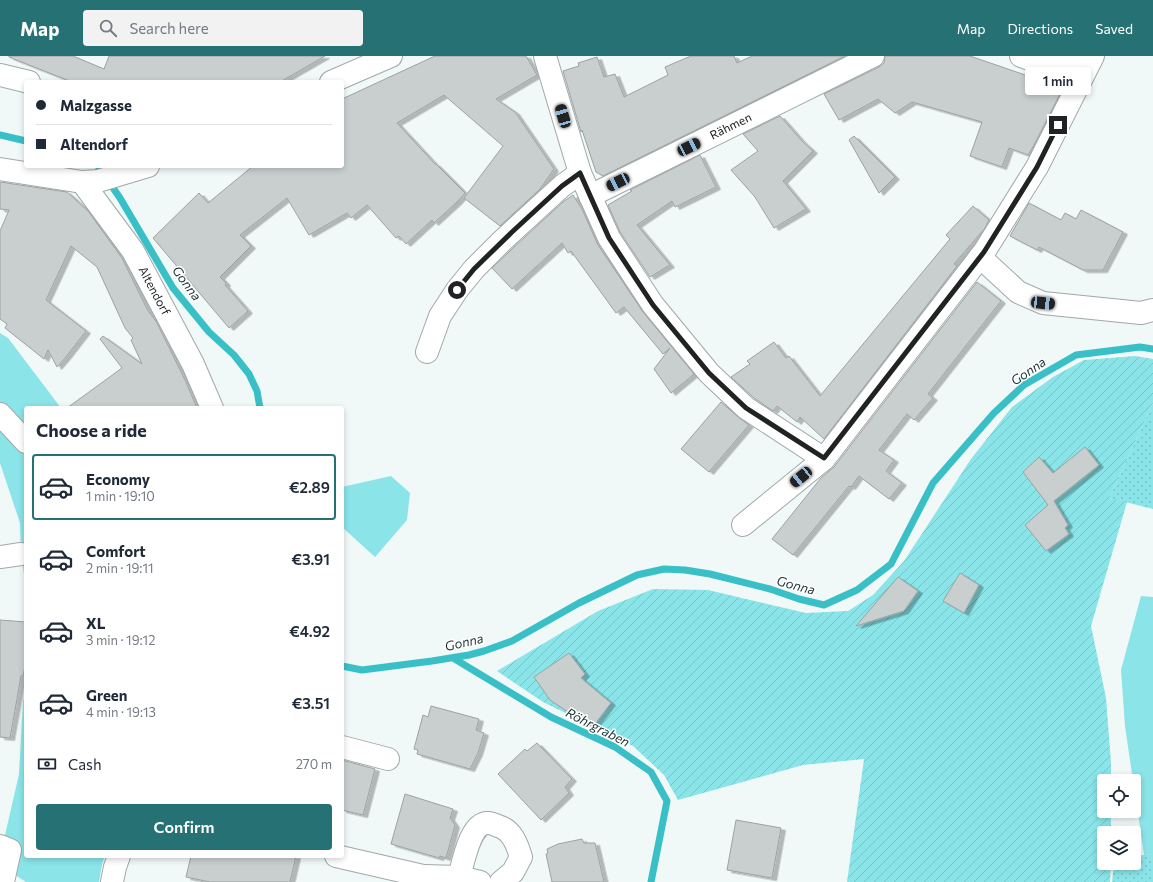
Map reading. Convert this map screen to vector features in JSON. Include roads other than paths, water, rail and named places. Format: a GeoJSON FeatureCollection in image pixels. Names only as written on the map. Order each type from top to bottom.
{"type":"FeatureCollection","features":[{"type":"Feature","properties":{"kind":"street"},"geometry":{"type":"LineString","coordinates":[[336,80],[391,56]]}},
{"type":"Feature","properties":{"kind":"street"},"geometry":{"type":"LineString","coordinates":[[545,56],[580,173],[609,238],[653,305],[709,373],[746,408],[824,458]]}},
{"type":"Feature","properties":{"kind":"street","name":"Rähmen"},"geometry":{"type":"LineString","coordinates":[[590,196],[873,56]]}},
{"type":"Feature","properties":{"kind":"street"},"geometry":{"type":"LineString","coordinates":[[1021,56],[1051,67],[1070,66],[1089,56]]}},
{"type":"Feature","properties":{"kind":"street"},"geometry":{"type":"LineString","coordinates":[[743,524],[824,458],[980,257],[1037,167],[1093,56]]}},
{"type":"Feature","properties":{"kind":"street"},"geometry":{"type":"LineString","coordinates":[[0,75],[24,81]]}},
{"type":"Feature","properties":{"kind":"street"},"geometry":{"type":"LineString","coordinates":[[0,169],[90,182],[141,168]]}},
{"type":"Feature","properties":{"kind":"street"},"geometry":{"type":"LineString","coordinates":[[427,352],[440,316],[457,290],[474,269],[562,186],[580,173]]}},
{"type":"Feature","properties":{"kind":"street","name":"Altendorf"},"geometry":{"type":"LineString","coordinates":[[90,182],[133,251],[193,364],[211,406]]}},
{"type":"Feature","properties":{"kind":"street"},"geometry":{"type":"LineString","coordinates":[[980,257],[1018,292],[1043,303],[1141,312],[1153,310]]}},
{"type":"Feature","properties":{"kind":"street"},"geometry":{"type":"LineString","coordinates":[[0,414],[24,440]]}},
{"type":"Feature","properties":{"kind":"street"},"geometry":{"type":"LineString","coordinates":[[344,748],[388,759]]}},
{"type":"Feature","properties":{"kind":"street"},"geometry":{"type":"LineString","coordinates":[[459,877],[470,840],[478,826],[488,823],[505,828],[516,843],[521,857],[513,872],[502,882]]}},
{"type":"Feature","properties":{"kind":"street"},"geometry":{"type":"LineString","coordinates":[[3,882],[5,848]]}},
{"type":"Feature","properties":{"kind":"street"},"geometry":{"type":"LineString","coordinates":[[112,882],[118,858]]}},
{"type":"Feature","properties":{"kind":"street"},"geometry":{"type":"LineString","coordinates":[[343,858],[422,879],[459,877],[480,882]]}},
{"type":"Feature","properties":{"kind":"waterway","name":"Gonna"},"geometry":{"type":"LineString","coordinates":[[0,135],[24,141]]}},
{"type":"Feature","properties":{"kind":"waterway","name":"Gonna"},"geometry":{"type":"LineString","coordinates":[[99,168],[120,198],[173,288],[209,332],[234,355],[249,374],[257,391],[260,406]]}},
{"type":"Feature","properties":{"kind":"waterway","name":"Gonna"},"geometry":{"type":"LineString","coordinates":[[344,666],[362,670],[432,661],[484,651],[512,641],[579,603],[637,575],[664,569],[685,570],[710,574],[770,589],[799,599],[824,605],[857,590],[891,564],[933,483],[994,413],[1024,385],[1076,355],[1140,347],[1153,349]]}},
{"type":"Feature","properties":{"kind":"waterway","name":"Röhrgraben"},"geometry":{"type":"LineString","coordinates":[[453,658],[551,717],[615,747],[651,772],[667,801],[651,882]]}}]}
